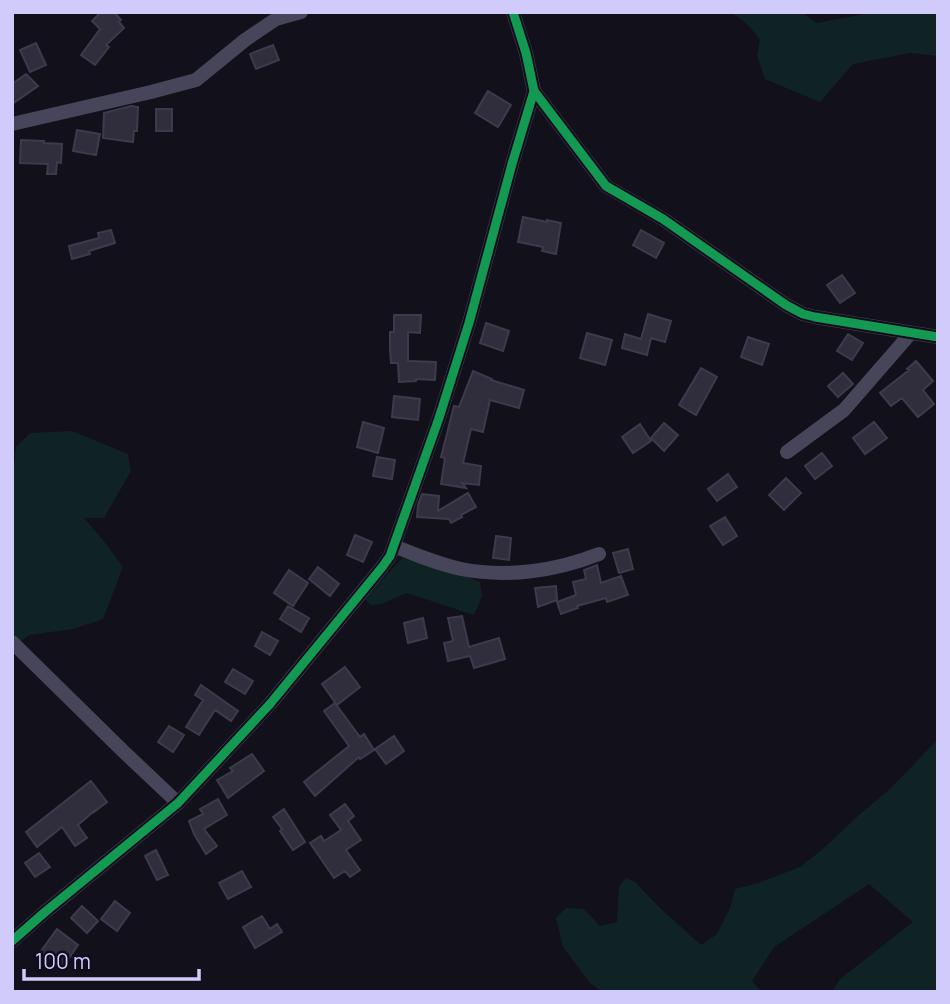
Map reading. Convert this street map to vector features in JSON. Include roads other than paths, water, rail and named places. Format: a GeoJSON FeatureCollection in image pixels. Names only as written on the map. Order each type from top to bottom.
{"type":"FeatureCollection","features":[{"type":"Feature","properties":{"kind":"street"},"geometry":{"type":"LineString","coordinates":[[12,124],[196,80],[276,19],[301,12]]}},
{"type":"Feature","properties":{"kind":"street"},"geometry":{"type":"LineString","coordinates":[[513,12],[534,91],[611,191],[654,213],[803,314],[938,338]]}},
{"type":"Feature","properties":{"kind":"street"},"geometry":{"type":"LineString","coordinates":[[12,941],[178,803],[270,704],[383,566],[394,546],[439,418],[469,323],[534,91]]}},
{"type":"Feature","properties":{"kind":"street"},"geometry":{"type":"LineString","coordinates":[[787,452],[844,410],[911,333]]}},
{"type":"Feature","properties":{"kind":"street"},"geometry":{"type":"LineString","coordinates":[[394,546],[436,562],[478,572],[548,570],[599,554]]}},
{"type":"Feature","properties":{"kind":"street"},"geometry":{"type":"LineString","coordinates":[[12,642],[178,803]]}}]}
